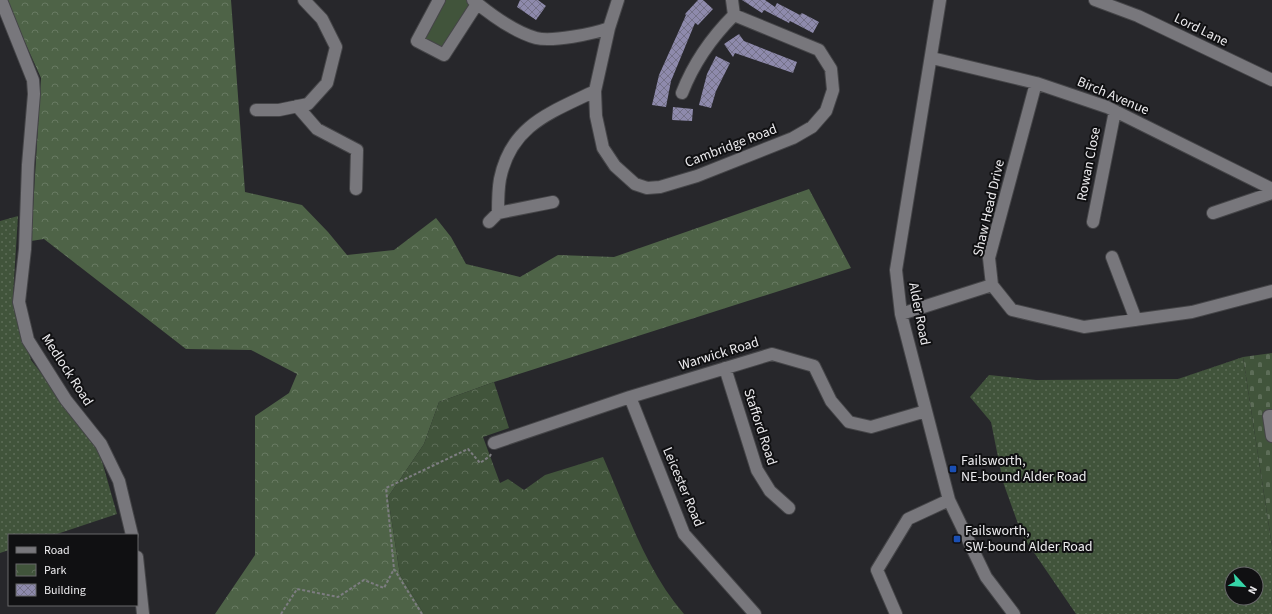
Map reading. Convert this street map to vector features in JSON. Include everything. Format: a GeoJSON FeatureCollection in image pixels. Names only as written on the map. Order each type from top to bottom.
{"type":"FeatureCollection","features":[{"type":"Feature","properties":{"kind":"street","name":"Medlock Road"},"geometry":{"type":"LineString","coordinates":[[1,0],[33,80],[34,94],[19,302],[28,340],[66,400],[101,444],[119,481],[132,534]]}},
{"type":"Feature","properties":{"kind":"street"},"geometry":{"type":"LineString","coordinates":[[256,110],[279,110],[308,104],[327,84],[336,47],[322,19],[304,0]]}},
{"type":"Feature","properties":{"kind":"street"},"geometry":{"type":"LineString","coordinates":[[439,0],[416,41],[444,55],[475,2],[513,28],[537,38],[592,34],[609,28]]}},
{"type":"Feature","properties":{"kind":"street","name":"Cambridge Road"},"geometry":{"type":"LineString","coordinates":[[618,0],[609,28],[595,91],[596,116],[603,148],[615,166],[635,184],[647,188],[660,187],[697,176],[793,138],[812,127],[826,111],[833,90],[831,69],[819,50],[734,15]]}},
{"type":"Feature","properties":{"kind":"street"},"geometry":{"type":"LineString","coordinates":[[682,93],[690,72],[705,48],[734,15],[732,0]]}},
{"type":"Feature","properties":{"kind":"street","name":"Alder Road"},"geometry":{"type":"LineString","coordinates":[[940,0],[932,58],[896,270],[901,314],[949,500],[986,577],[1014,614]]}},
{"type":"Feature","properties":{"kind":"street","name":"Lord Lane"},"geometry":{"type":"LineString","coordinates":[[1094,0],[1138,16],[1272,80]]}},
{"type":"Feature","properties":{"kind":"street","name":"Birch Avenue"},"geometry":{"type":"LineString","coordinates":[[932,58],[1036,82],[1115,111],[1272,189]]}},
{"type":"Feature","properties":{"kind":"street","name":"Shaw Head Drive"},"geometry":{"type":"LineString","coordinates":[[992,285],[990,258],[1036,82]]}},
{"type":"Feature","properties":{"kind":"street"},"geometry":{"type":"LineString","coordinates":[[498,213],[500,181],[504,162],[513,145],[524,130],[538,119],[595,91]]}},
{"type":"Feature","properties":{"kind":"street"},"geometry":{"type":"LineString","coordinates":[[297,106],[317,129],[357,150],[356,189]]}},
{"type":"Feature","properties":{"kind":"street","name":"Rowan Close"},"geometry":{"type":"LineString","coordinates":[[1093,222],[1115,111]]}},
{"type":"Feature","properties":{"kind":"street"},"geometry":{"type":"LineString","coordinates":[[1213,213],[1272,193]]}},
{"type":"Feature","properties":{"kind":"street"},"geometry":{"type":"LineString","coordinates":[[489,222],[498,213],[553,202]]}},
{"type":"Feature","properties":{"kind":"street"},"geometry":{"type":"LineString","coordinates":[[1112,256],[1136,320]]}},
{"type":"Feature","properties":{"kind":"street"},"geometry":{"type":"LineString","coordinates":[[901,314],[992,285],[1012,310],[1084,327],[1192,312],[1272,291]]}},
{"type":"Feature","properties":{"kind":"street","name":"Warwick Road"},"geometry":{"type":"LineString","coordinates":[[494,443],[630,397],[772,354],[814,366],[831,401],[849,422],[871,427],[926,411]]}},
{"type":"Feature","properties":{"kind":"street","name":"Stafford Road"},"geometry":{"type":"LineString","coordinates":[[725,368],[757,470],[770,491],[789,508]]}},
{"type":"Feature","properties":{"kind":"street","name":"Leicester Road"},"geometry":{"type":"LineString","coordinates":[[630,397],[684,534],[756,614]]}},
{"type":"Feature","properties":{"kind":"street"},"geometry":{"type":"LineString","coordinates":[[1272,416],[1269,416],[1272,436]]}},
{"type":"Feature","properties":{"kind":"street"},"geometry":{"type":"LineString","coordinates":[[896,614],[877,570],[908,519],[949,500]]}},
{"type":"Feature","properties":{"kind":"street"},"geometry":{"type":"LineString","coordinates":[[138,566],[143,614]]}},
{"type":"Feature","properties":{"kind":"path"},"geometry":{"type":"LineString","coordinates":[[422,614],[394,569],[386,488],[468,449],[480,463],[490,456],[494,443]]}},
{"type":"Feature","properties":{"kind":"path"},"geometry":{"type":"LineString","coordinates":[[281,614],[297,589],[338,597],[364,580],[384,588],[394,569]]}},
{"type":"Feature","properties":{"kind":"green space"},"geometry":{"type":"Polygon","coordinates":[[[6,0],[231,0],[245,192],[302,205],[328,232],[347,255],[394,250],[436,218],[451,237],[466,264],[520,277],[558,255],[614,257],[809,189],[851,268],[494,382],[439,402],[424,444],[388,497],[400,575],[424,614],[215,614],[255,555],[255,416],[289,393],[297,374],[251,350],[186,349],[44,239],[31,241],[41,78],[6,0]]]}},
{"type":"Feature","properties":{"kind":"green space"},"geometry":{"type":"Polygon","coordinates":[[[443,0],[469,0],[473,3],[443,49],[423,42],[443,0]]]}},
{"type":"Feature","properties":{"kind":"green space"},"geometry":{"type":"Polygon","coordinates":[[[18,216],[13,296],[31,360],[98,447],[117,514],[57,534],[8,534],[8,550],[0,553],[0,221],[18,216]]]}},
{"type":"Feature","properties":{"kind":"green space"},"geometry":{"type":"Polygon","coordinates":[[[1272,353],[1272,546],[1243,357],[1272,353]]]}},
{"type":"Feature","properties":{"kind":"green space"},"geometry":{"type":"Polygon","coordinates":[[[1243,357],[1272,546],[1272,614],[1076,614],[1022,535],[1003,482],[991,422],[970,397],[989,375],[1036,380],[1178,379],[1243,357]]]}},
{"type":"Feature","properties":{"kind":"green space"},"geometry":{"type":"Polygon","coordinates":[[[494,382],[509,428],[483,437],[500,483],[508,479],[524,490],[545,475],[603,457],[629,519],[648,559],[670,597],[684,614],[424,614],[400,575],[388,497],[424,444],[439,402],[494,382]]]}},
{"type":"Feature","properties":{"kind":"building"},"geometry":{"type":"Polygon","coordinates":[[[520,0],[538,0],[546,6],[536,20],[517,7],[520,0]]]}},
{"type":"Feature","properties":{"kind":"building"},"geometry":{"type":"Polygon","coordinates":[[[698,0],[703,0],[713,9],[698,25],[695,23],[671,81],[666,107],[652,105],[659,75],[686,15],[685,14],[698,0]]]}},
{"type":"Feature","properties":{"kind":"building"},"geometry":{"type":"Polygon","coordinates":[[[742,0],[765,0],[775,7],[777,3],[800,15],[802,13],[819,22],[813,33],[764,10],[762,13],[742,0]]]}},
{"type":"Feature","properties":{"kind":"building"},"geometry":{"type":"Polygon","coordinates":[[[739,34],[744,41],[797,62],[793,73],[735,53],[733,57],[724,44],[739,34]]]}},
{"type":"Feature","properties":{"kind":"building"},"geometry":{"type":"Polygon","coordinates":[[[716,56],[730,63],[716,91],[711,108],[699,105],[707,74],[716,56]]]}},
{"type":"Feature","properties":{"kind":"building"},"geometry":{"type":"Polygon","coordinates":[[[673,107],[693,109],[692,121],[672,120],[673,107]]]}},
{"type":"Feature","properties":{"kind":"place","name":"Failsworth, NE-bound Alder Road"},"geometry":{"type":"Point","coordinates":[953,469]}},
{"type":"Feature","properties":{"kind":"place","name":"Failsworth, SW-bound Alder Road"},"geometry":{"type":"Point","coordinates":[957,539]}}]}
